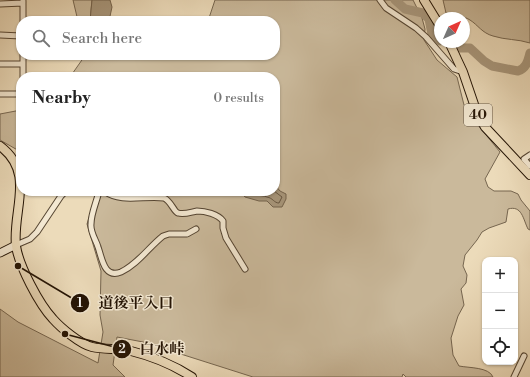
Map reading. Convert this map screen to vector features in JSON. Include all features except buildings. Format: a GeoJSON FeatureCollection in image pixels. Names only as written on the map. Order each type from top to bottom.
{"type":"FeatureCollection","features":[{"type":"Feature","properties":{"kind":"main road"},"geometry":{"type":"LineString","coordinates":[[424,0],[434,16]]}},
{"type":"Feature","properties":{"kind":"main road","name":"40"},"geometry":{"type":"LineString","coordinates":[[452,48],[463,72],[477,113],[485,126],[530,175]]}},
{"type":"Feature","properties":{"kind":"main road"},"geometry":{"type":"LineString","coordinates":[[0,146],[12,159],[16,166]]}},
{"type":"Feature","properties":{"kind":"main road"},"geometry":{"type":"LineString","coordinates":[[20,196],[16,230],[18,255],[26,275],[43,306],[53,319],[73,337],[91,347],[130,351],[166,361],[192,377]]}},
{"type":"Feature","properties":{"kind":"street"},"geometry":{"type":"LineString","coordinates":[[380,0],[386,8],[416,28],[426,37],[454,69],[463,72]]}},
{"type":"Feature","properties":{"kind":"street"},"geometry":{"type":"LineString","coordinates":[[0,4],[23,2],[23,16]]}},
{"type":"Feature","properties":{"kind":"street"},"geometry":{"type":"LineString","coordinates":[[0,36],[16,36]]}},
{"type":"Feature","properties":{"kind":"street"},"geometry":{"type":"LineString","coordinates":[[23,60],[23,72]]}},
{"type":"Feature","properties":{"kind":"street"},"geometry":{"type":"LineString","coordinates":[[0,64],[23,64]]}},
{"type":"Feature","properties":{"kind":"street"},"geometry":{"type":"LineString","coordinates":[[0,94],[16,94]]}},
{"type":"Feature","properties":{"kind":"street"},"geometry":{"type":"LineString","coordinates":[[530,155],[524,159],[530,166]]}},
{"type":"Feature","properties":{"kind":"street"},"geometry":{"type":"LineString","coordinates":[[0,254],[30,239],[37,232],[61,196]]}},
{"type":"Feature","properties":{"kind":"street"},"geometry":{"type":"LineString","coordinates":[[98,196],[90,224],[101,260],[104,267],[108,271],[114,273],[120,272],[130,266],[163,236],[169,234],[187,234],[196,229]]}},
{"type":"Feature","properties":{"kind":"street"},"geometry":{"type":"LineString","coordinates":[[114,196],[125,198],[164,198],[168,200],[178,213],[198,211],[217,216],[223,221],[223,228],[226,238],[245,269]]}},
{"type":"Feature","properties":{"kind":"street"},"geometry":{"type":"LineString","coordinates":[[514,377],[524,356]]}},
{"type":"Feature","properties":{"kind":"shaded area"},"geometry":{"type":"Polygon","coordinates":[[[73,0],[92,0],[90,16],[77,16],[73,0]]]}},
{"type":"Feature","properties":{"kind":"shaded area"},"geometry":{"type":"Polygon","coordinates":[[[215,0],[413,0],[422,18],[425,29],[424,40],[437,60],[457,77],[465,109],[500,152],[485,179],[488,187],[494,191],[511,191],[518,194],[530,211],[530,230],[528,229],[519,211],[513,208],[508,209],[506,222],[482,232],[465,255],[463,266],[467,275],[466,283],[461,289],[464,305],[458,316],[451,338],[453,355],[459,366],[478,368],[487,371],[493,377],[406,377],[403,374],[402,377],[253,377],[143,342],[117,337],[113,365],[125,377],[0,377],[0,309],[18,322],[98,363],[103,332],[100,315],[101,271],[87,224],[95,196],[280,196],[280,72],[74,72],[82,60],[280,60],[280,16],[210,16],[215,0]]]}},
{"type":"Feature","properties":{"kind":"shaded area"},"geometry":{"type":"Polygon","coordinates":[[[443,0],[530,0],[530,43],[489,35],[470,20],[470,12],[446,12],[443,0]]]}},
{"type":"Feature","properties":{"kind":"shaded area"},"geometry":{"type":"Polygon","coordinates":[[[16,111],[16,149],[0,140],[0,114],[16,111]]]}},
{"type":"Feature","properties":{"kind":"water"},"geometry":{"type":"Polygon","coordinates":[[[92,0],[110,0],[112,7],[110,16],[90,16],[92,0]]]}},
{"type":"Feature","properties":{"kind":"water"},"geometry":{"type":"Polygon","coordinates":[[[280,191],[286,194],[286,199],[282,207],[273,207],[267,201],[259,201],[244,196],[280,196],[280,191]]]}},
{"type":"Feature","properties":{"kind":"waterway"},"geometry":{"type":"LineString","coordinates":[[395,0],[405,9],[423,13],[429,19],[432,34],[434,36]]}},
{"type":"Feature","properties":{"kind":"waterway"},"geometry":{"type":"LineString","coordinates":[[470,48],[492,66],[518,71],[525,66],[530,53]]}},
{"type":"Feature","properties":{"kind":"place","name":"道後平入口"},"geometry":{"type":"Point","coordinates":[18,266]}},
{"type":"Feature","properties":{"kind":"place","name":"白水峠"},"geometry":{"type":"Point","coordinates":[65,334]}}]}
